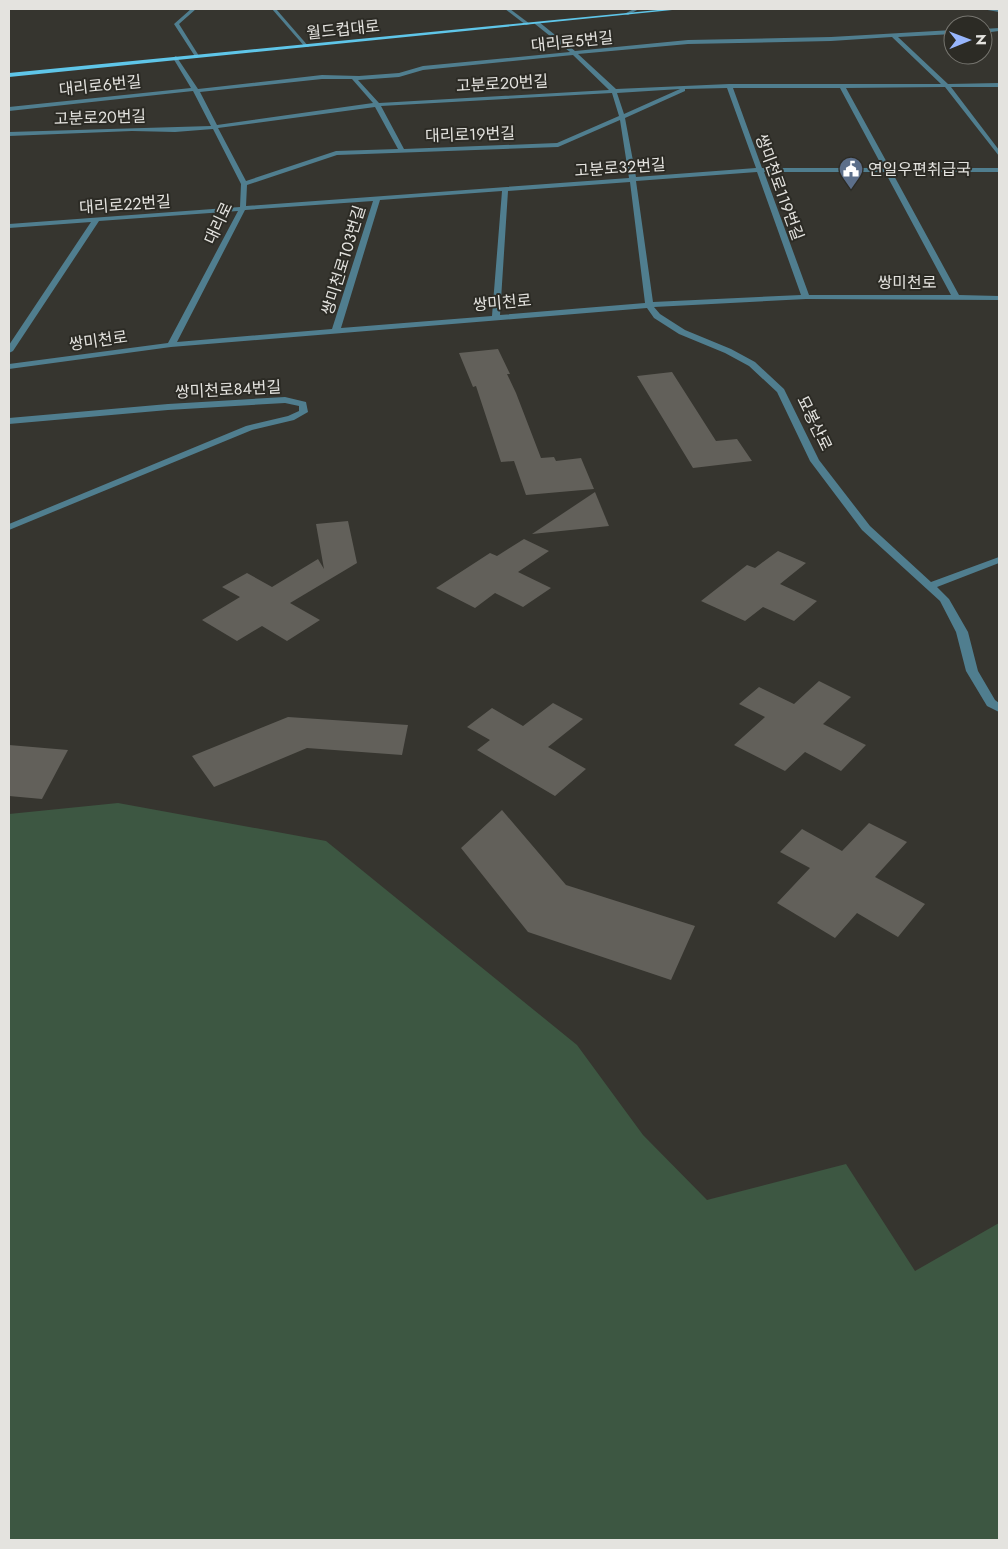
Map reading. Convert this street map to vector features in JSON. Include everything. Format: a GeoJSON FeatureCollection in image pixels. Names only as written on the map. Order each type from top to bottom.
{"type":"FeatureCollection","features":[{"type":"Feature","properties":{"kind":"main road","name":"월드컵대로"},"geometry":{"type":"LineString","coordinates":[[9,75],[680,9]]}},
{"type":"Feature","properties":{"kind":"street"},"geometry":{"type":"LineString","coordinates":[[194,9],[176,24],[196,56]]}},
{"type":"Feature","properties":{"kind":"street"},"geometry":{"type":"LineString","coordinates":[[274,9],[307,46]]}},
{"type":"Feature","properties":{"kind":"street"},"geometry":{"type":"LineString","coordinates":[[510,9],[528,24]]}},
{"type":"Feature","properties":{"kind":"street"},"geometry":{"type":"LineString","coordinates":[[626,14],[637,9]]}},
{"type":"Feature","properties":{"kind":"street"},"geometry":{"type":"LineString","coordinates":[[984,9],[999,11]]}},
{"type":"Feature","properties":{"kind":"street"},"geometry":{"type":"LineString","coordinates":[[537,23],[614,91],[622,117],[633,180],[650,305]]}},
{"type":"Feature","properties":{"kind":"street","name":"대리로5번길"},"geometry":{"type":"LineString","coordinates":[[195,90],[322,77],[354,78],[399,75],[423,68],[688,42],[894,36],[943,33]]}},
{"type":"Feature","properties":{"kind":"street"},"geometry":{"type":"LineString","coordinates":[[894,36],[947,86],[999,154]]}},
{"type":"Feature","properties":{"kind":"street","name":"대리로"},"geometry":{"type":"LineString","coordinates":[[171,345],[243,208],[244,184],[215,127],[176,58]]}},
{"type":"Feature","properties":{"kind":"street"},"geometry":{"type":"LineString","coordinates":[[354,78],[377,104],[402,150]]}},
{"type":"Feature","properties":{"kind":"street","name":"고분로20번길"},"geometry":{"type":"LineString","coordinates":[[9,134],[132,129],[175,130],[215,127],[377,104],[689,87],[999,85]]}},
{"type":"Feature","properties":{"kind":"street","name":"쌍미천로119번길"},"geometry":{"type":"LineString","coordinates":[[729,86],[806,297]]}},
{"type":"Feature","properties":{"kind":"street"},"geometry":{"type":"LineString","coordinates":[[842,86],[956,297]]}},
{"type":"Feature","properties":{"kind":"street","name":"대리로19번길"},"geometry":{"type":"LineString","coordinates":[[244,184],[336,153],[558,145],[689,87]]}},
{"type":"Feature","properties":{"kind":"street","name":"대리로6번길"},"geometry":{"type":"LineString","coordinates":[[9,109],[195,90]]}},
{"type":"Feature","properties":{"kind":"street","name":"고분로32번길"},"geometry":{"type":"LineString","coordinates":[[243,208],[760,170],[999,170]]}},
{"type":"Feature","properties":{"kind":"street"},"geometry":{"type":"LineString","coordinates":[[496,318],[505,189]]}},
{"type":"Feature","properties":{"kind":"street","name":"쌍미천로103번길"},"geometry":{"type":"LineString","coordinates":[[336,330],[377,198]]}},
{"type":"Feature","properties":{"kind":"street","name":"대리로22번길"},"geometry":{"type":"LineString","coordinates":[[9,226],[243,208]]}},
{"type":"Feature","properties":{"kind":"street"},"geometry":{"type":"LineString","coordinates":[[9,351],[96,220]]}},
{"type":"Feature","properties":{"kind":"street","name":"쌍미천로"},"geometry":{"type":"LineString","coordinates":[[9,367],[171,345],[650,305],[806,297],[999,298]]}},
{"type":"Feature","properties":{"kind":"street","name":"묘봉산로"},"geometry":{"type":"LineString","coordinates":[[650,305],[657,316],[682,332],[728,351],[752,364],[781,391],[815,461],[866,528],[944,599],[962,632],[972,671],[991,703],[999,708]]}},
{"type":"Feature","properties":{"kind":"street","name":"쌍미천로84번길"},"geometry":{"type":"LineString","coordinates":[[9,421],[168,407],[285,400],[302,404],[304,412],[291,418],[249,428],[9,527]]}},
{"type":"Feature","properties":{"kind":"street"},"geometry":{"type":"LineString","coordinates":[[929,586],[999,560]]}},
{"type":"Feature","properties":{"kind":"green space"},"geometry":{"type":"Polygon","coordinates":[[[118,803],[326,841],[577,1045],[643,1135],[707,1200],[846,1164],[915,1271],[999,1223],[999,1540],[9,1540],[9,814],[118,803]]]}},
{"type":"Feature","properties":{"kind":"building"},"geometry":{"type":"Polygon","coordinates":[[[498,349],[510,374],[507,374],[541,458],[554,457],[556,461],[581,458],[594,489],[526,495],[514,461],[501,462],[476,386],[473,387],[459,353],[498,349]]]}},
{"type":"Feature","properties":{"kind":"building"},"geometry":{"type":"Polygon","coordinates":[[[672,372],[716,441],[737,439],[752,461],[693,468],[637,376],[672,372]]]}},
{"type":"Feature","properties":{"kind":"building"},"geometry":{"type":"Polygon","coordinates":[[[595,492],[609,526],[532,534],[595,492]]]}},
{"type":"Feature","properties":{"kind":"building"},"geometry":{"type":"Polygon","coordinates":[[[348,521],[357,563],[290,603],[320,620],[287,641],[262,626],[237,641],[202,620],[240,597],[222,587],[247,573],[272,587],[318,559],[324,569],[316,524],[348,521]]]}},
{"type":"Feature","properties":{"kind":"building"},"geometry":{"type":"Polygon","coordinates":[[[524,539],[549,551],[518,572],[551,588],[523,607],[495,593],[475,608],[436,588],[490,553],[497,556],[524,539]]]}},
{"type":"Feature","properties":{"kind":"building"},"geometry":{"type":"Polygon","coordinates":[[[778,551],[806,563],[780,584],[817,601],[794,621],[763,607],[745,621],[701,601],[747,565],[755,568],[778,551]]]}},
{"type":"Feature","properties":{"kind":"building"},"geometry":{"type":"Polygon","coordinates":[[[819,681],[851,697],[823,724],[866,745],[841,771],[805,752],[785,771],[734,745],[765,717],[739,704],[759,687],[794,704],[819,681]]]}},
{"type":"Feature","properties":{"kind":"building"},"geometry":{"type":"Polygon","coordinates":[[[553,703],[583,719],[548,747],[586,769],[555,796],[477,750],[490,740],[467,727],[492,708],[523,726],[553,703]]]}},
{"type":"Feature","properties":{"kind":"building"},"geometry":{"type":"Polygon","coordinates":[[[288,717],[408,725],[402,755],[307,748],[214,787],[192,756],[288,717]]]}},
{"type":"Feature","properties":{"kind":"building"},"geometry":{"type":"Polygon","coordinates":[[[9,745],[68,750],[42,799],[9,796],[9,745]]]}},
{"type":"Feature","properties":{"kind":"building"},"geometry":{"type":"Polygon","coordinates":[[[502,810],[566,885],[695,926],[671,980],[528,932],[461,848],[502,810]]]}},
{"type":"Feature","properties":{"kind":"building"},"geometry":{"type":"Polygon","coordinates":[[[869,823],[907,842],[875,877],[925,904],[898,937],[857,913],[835,938],[777,903],[810,868],[780,852],[802,829],[842,851],[869,823]]]}},
{"type":"Feature","properties":{"kind":"place","name":"연일우편취급국"},"geometry":{"type":"Point","coordinates":[851,190]}}]}
